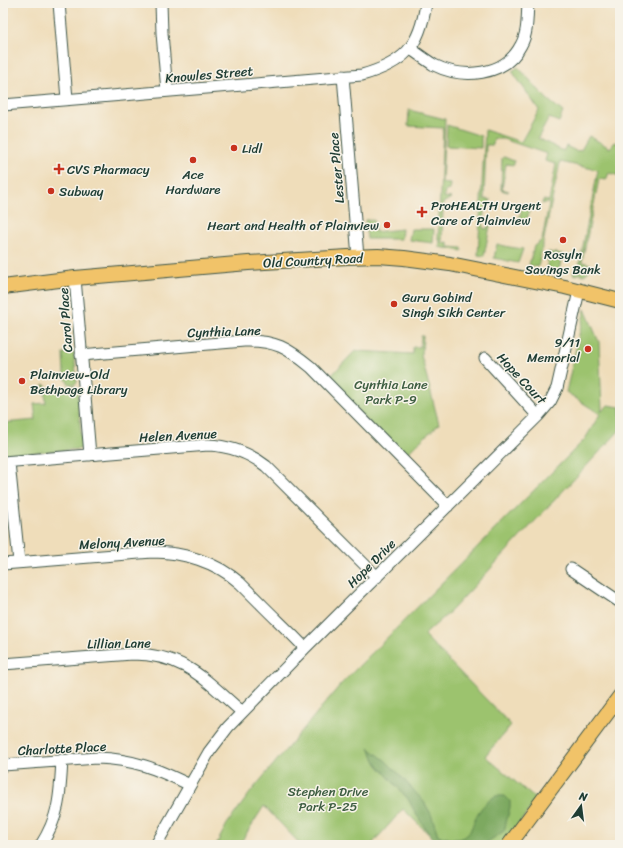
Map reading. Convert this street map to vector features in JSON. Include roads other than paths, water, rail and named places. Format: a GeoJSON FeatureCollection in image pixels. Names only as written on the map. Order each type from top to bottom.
{"type":"FeatureCollection","features":[{"type":"Feature","properties":{"kind":"main road","name":"Old Country Road"},"geometry":{"type":"LineString","coordinates":[[3,287],[75,278],[255,263],[358,257],[404,258],[435,261],[620,301]]}},
{"type":"Feature","properties":{"kind":"main road"},"geometry":{"type":"LineString","coordinates":[[509,845],[620,696]]}},
{"type":"Feature","properties":{"kind":"street"},"geometry":{"type":"LineString","coordinates":[[59,3],[67,100]]}},
{"type":"Feature","properties":{"kind":"street"},"geometry":{"type":"LineString","coordinates":[[161,3],[167,91]]}},
{"type":"Feature","properties":{"kind":"street"},"geometry":{"type":"LineString","coordinates":[[426,3],[419,34],[411,49],[434,65],[456,72],[474,73],[490,71],[501,66],[509,61],[522,45],[526,31],[528,3]]}},
{"type":"Feature","properties":{"kind":"street","name":"Knowles Street"},"geometry":{"type":"LineString","coordinates":[[3,105],[362,75],[380,70],[395,62],[411,49]]}},
{"type":"Feature","properties":{"kind":"street","name":"Lester Place"},"geometry":{"type":"LineString","coordinates":[[344,76],[346,124],[358,257]]}},
{"type":"Feature","properties":{"kind":"street","name":"Carol Place"},"geometry":{"type":"LineString","coordinates":[[75,278],[90,455]]}},
{"type":"Feature","properties":{"kind":"street","name":"Hope Drive"},"geometry":{"type":"LineString","coordinates":[[156,845],[209,752],[228,727],[305,648],[538,416],[550,402],[557,388],[579,291]]}},
{"type":"Feature","properties":{"kind":"street","name":"Cynthia Lane"},"geometry":{"type":"LineString","coordinates":[[81,355],[244,341],[258,341],[278,345],[293,352],[311,367],[448,506]]}},
{"type":"Feature","properties":{"kind":"street","name":"Hope Court"},"geometry":{"type":"LineString","coordinates":[[485,358],[538,416]]}},
{"type":"Feature","properties":{"kind":"street","name":"Helen Avenue"},"geometry":{"type":"LineString","coordinates":[[6,462],[208,446],[221,446],[240,450],[266,466],[376,577]]}},
{"type":"Feature","properties":{"kind":"street"},"geometry":{"type":"LineString","coordinates":[[6,462],[19,562]]}},
{"type":"Feature","properties":{"kind":"street","name":"Melony Avenue"},"geometry":{"type":"LineString","coordinates":[[3,564],[152,552],[175,553],[188,556],[225,572],[239,582],[305,648]]}},
{"type":"Feature","properties":{"kind":"street"},"geometry":{"type":"LineString","coordinates":[[571,569],[620,602]]}},
{"type":"Feature","properties":{"kind":"street","name":"Lillian Lane"},"geometry":{"type":"LineString","coordinates":[[3,664],[132,654],[147,654],[167,658],[190,668],[242,712]]}},
{"type":"Feature","properties":{"kind":"street","name":"Charlotte Place"},"geometry":{"type":"LineString","coordinates":[[3,765],[97,758],[127,760],[159,770],[190,785]]}},
{"type":"Feature","properties":{"kind":"street"},"geometry":{"type":"LineString","coordinates":[[41,845],[58,808],[62,760]]}},
{"type":"Feature","properties":{"kind":"place","name":"Lidl"},"geometry":{"type":"Point","coordinates":[234,148]}},
{"type":"Feature","properties":{"kind":"place","name":"Ace Hardware"},"geometry":{"type":"Point","coordinates":[193,160]}},
{"type":"Feature","properties":{"kind":"place","name":"CVS Pharmacy"},"geometry":{"type":"Point","coordinates":[59,169]}},
{"type":"Feature","properties":{"kind":"place","name":"Subway"},"geometry":{"type":"Point","coordinates":[51,191]}},
{"type":"Feature","properties":{"kind":"place","name":"ProHEALTH Urgent Care of Plainview"},"geometry":{"type":"Point","coordinates":[422,212]}},
{"type":"Feature","properties":{"kind":"place","name":"Heart and Health of Plainview"},"geometry":{"type":"Point","coordinates":[387,225]}},
{"type":"Feature","properties":{"kind":"place","name":"Rosyln Savings Bank"},"geometry":{"type":"Point","coordinates":[563,240]}},
{"type":"Feature","properties":{"kind":"place","name":"Guru Gobind Singh Sikh Center"},"geometry":{"type":"Point","coordinates":[394,304]}},
{"type":"Feature","properties":{"kind":"place","name":"9/11 Memorial"},"geometry":{"type":"Point","coordinates":[588,349]}},
{"type":"Feature","properties":{"kind":"place","name":"Plainview-Old Bethpage Library"},"geometry":{"type":"Point","coordinates":[22,381]}},
{"type":"Feature","properties":{"kind":"park label","name":"Cynthia Lane Park P-9"},"geometry":{"type":"Point","coordinates":[391,392]}},
{"type":"Feature","properties":{"kind":"park label","name":"Stephen Drive Park P-25"},"geometry":{"type":"Point","coordinates":[328,798]}}]}
